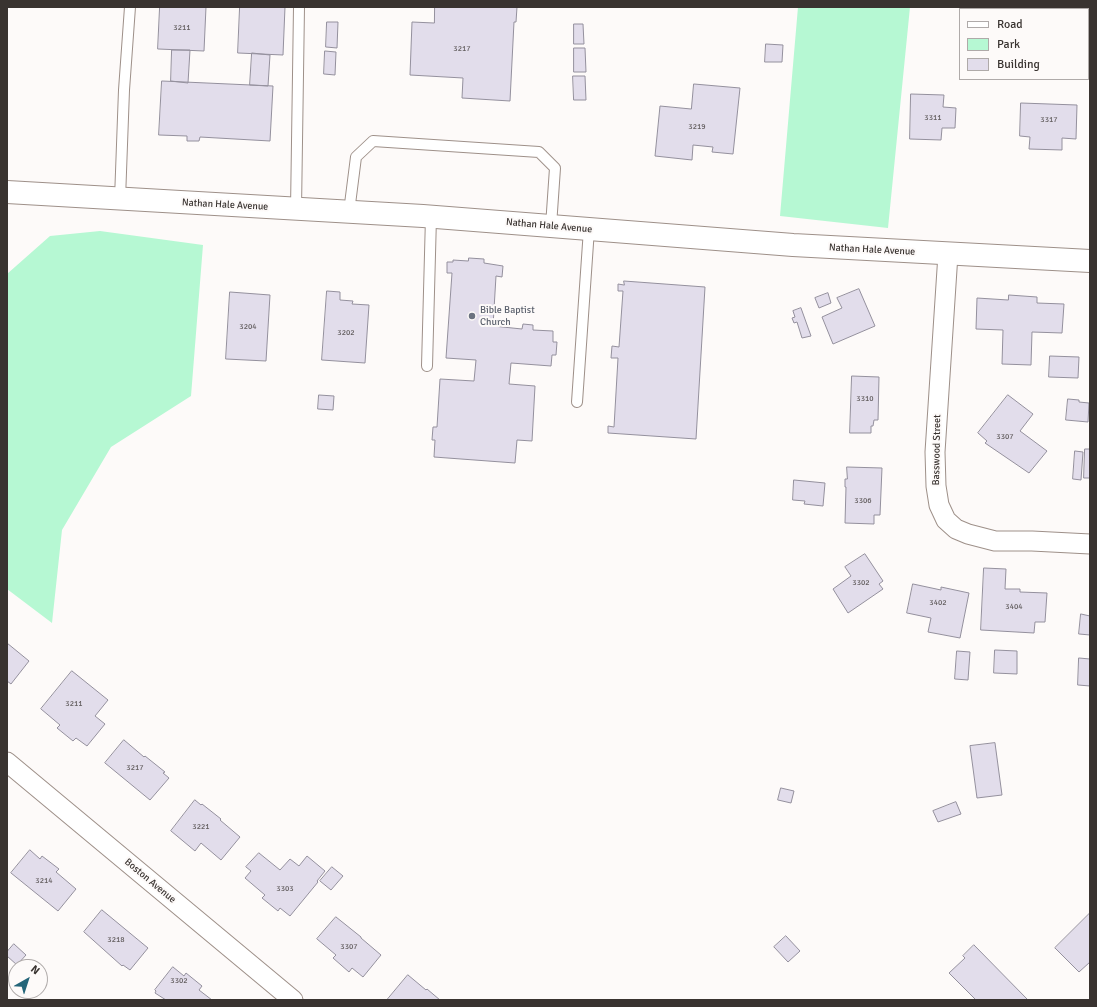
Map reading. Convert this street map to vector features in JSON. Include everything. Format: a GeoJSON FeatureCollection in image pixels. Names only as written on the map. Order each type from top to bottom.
{"type":"FeatureCollection","features":[{"type":"Feature","properties":{"kind":"street","name":"Nathan Hale Avenue"},"geometry":{"type":"LineString","coordinates":[[7,192],[431,217],[793,245],[1090,261]]}},
{"type":"Feature","properties":{"kind":"street","name":"Basswood Street"},"geometry":{"type":"LineString","coordinates":[[948,254],[935,452],[936,486],[939,505],[946,520],[956,529],[968,534],[995,541],[1090,544]]}},
{"type":"Feature","properties":{"kind":"street","name":"Boston Avenue"},"geometry":{"type":"LineString","coordinates":[[7,762],[293,1000]]}},
{"type":"Feature","properties":{"kind":"lane"},"geometry":{"type":"LineString","coordinates":[[120,199],[124,90],[130,7]]}},
{"type":"Feature","properties":{"kind":"lane"},"geometry":{"type":"LineString","coordinates":[[296,209],[299,7]]}},
{"type":"Feature","properties":{"kind":"lane"},"geometry":{"type":"LineString","coordinates":[[349,212],[356,157],[373,141],[539,152],[555,168],[551,226]]}},
{"type":"Feature","properties":{"kind":"lane"},"geometry":{"type":"LineString","coordinates":[[427,366],[431,217]]}},
{"type":"Feature","properties":{"kind":"lane"},"geometry":{"type":"LineString","coordinates":[[577,402],[589,229]]}},
{"type":"Feature","properties":{"kind":"green space"},"geometry":{"type":"Polygon","coordinates":[[[798,7],[910,7],[888,228],[780,216],[798,7]]]}},
{"type":"Feature","properties":{"kind":"green space"},"geometry":{"type":"Polygon","coordinates":[[[100,231],[203,245],[191,396],[111,447],[62,530],[52,623],[7,589],[7,274],[50,236],[100,231]]]}},
{"type":"Feature","properties":{"kind":"building"},"geometry":{"type":"Polygon","coordinates":[[[160,7],[206,7],[204,51],[158,49],[160,7]]]}},
{"type":"Feature","properties":{"kind":"building"},"geometry":{"type":"Polygon","coordinates":[[[240,7],[285,7],[283,55],[238,53],[240,7]]]}},
{"type":"Feature","properties":{"kind":"building"},"geometry":{"type":"Polygon","coordinates":[[[435,7],[517,7],[516,22],[514,22],[510,101],[462,98],[463,78],[410,75],[412,22],[434,23],[435,7]]]}},
{"type":"Feature","properties":{"kind":"building"},"geometry":{"type":"Polygon","coordinates":[[[327,22],[338,22],[337,48],[326,47],[327,22]]]}},
{"type":"Feature","properties":{"kind":"building"},"geometry":{"type":"Polygon","coordinates":[[[574,24],[583,24],[584,44],[574,44],[574,24]]]}},
{"type":"Feature","properties":{"kind":"building"},"geometry":{"type":"Polygon","coordinates":[[[766,44],[783,45],[782,62],[765,62],[766,44]]]}},
{"type":"Feature","properties":{"kind":"building"},"geometry":{"type":"Polygon","coordinates":[[[574,48],[585,48],[586,72],[574,72],[574,48]]]}},
{"type":"Feature","properties":{"kind":"building"},"geometry":{"type":"Polygon","coordinates":[[[172,50],[190,50],[188,83],[171,81],[172,50]]]}},
{"type":"Feature","properties":{"kind":"building"},"geometry":{"type":"Polygon","coordinates":[[[325,51],[336,52],[335,75],[324,74],[325,51]]]}},
{"type":"Feature","properties":{"kind":"building"},"geometry":{"type":"Polygon","coordinates":[[[252,53],[270,55],[268,86],[250,85],[252,53]]]}},
{"type":"Feature","properties":{"kind":"building"},"geometry":{"type":"Polygon","coordinates":[[[573,76],[585,76],[586,100],[574,100],[573,76]]]}},
{"type":"Feature","properties":{"kind":"building"},"geometry":{"type":"Polygon","coordinates":[[[162,81],[273,86],[270,141],[200,137],[199,141],[187,141],[187,136],[159,135],[162,81]]]}},
{"type":"Feature","properties":{"kind":"building"},"geometry":{"type":"Polygon","coordinates":[[[694,84],[740,88],[733,154],[712,152],[713,147],[693,145],[692,160],[655,156],[660,106],[691,109],[694,84]]]}},
{"type":"Feature","properties":{"kind":"building"},"geometry":{"type":"Polygon","coordinates":[[[911,94],[944,95],[943,107],[956,108],[955,128],[942,128],[941,140],[910,139],[911,94]]]}},
{"type":"Feature","properties":{"kind":"building"},"geometry":{"type":"Polygon","coordinates":[[[1021,103],[1077,105],[1076,139],[1062,138],[1062,150],[1029,149],[1030,137],[1020,136],[1021,103]]]}},
{"type":"Feature","properties":{"kind":"building"},"geometry":{"type":"Polygon","coordinates":[[[469,258],[484,259],[484,263],[503,266],[502,277],[496,276],[493,326],[522,329],[523,324],[533,325],[533,330],[553,331],[553,342],[557,342],[556,355],[552,355],[551,366],[511,363],[509,384],[535,386],[532,441],[517,440],[515,463],[434,457],[435,440],[432,440],[433,427],[437,427],[440,379],[474,381],[476,360],[446,358],[452,273],[447,273],[447,262],[453,262],[453,260],[468,261],[469,258]]]}},
{"type":"Feature","properties":{"kind":"building"},"geometry":{"type":"Polygon","coordinates":[[[624,281],[705,287],[696,439],[608,433],[608,426],[614,427],[618,358],[611,358],[612,346],[619,347],[623,291],[618,291],[618,284],[624,285],[624,281]]]}},
{"type":"Feature","properties":{"kind":"building"},"geometry":{"type":"Polygon","coordinates":[[[859,289],[875,326],[833,344],[822,317],[842,308],[837,298],[859,289]]]}},
{"type":"Feature","properties":{"kind":"building"},"geometry":{"type":"Polygon","coordinates":[[[327,291],[340,292],[340,300],[353,301],[352,304],[369,305],[365,363],[322,360],[327,291]]]}},
{"type":"Feature","properties":{"kind":"building"},"geometry":{"type":"Polygon","coordinates":[[[230,292],[270,295],[266,361],[226,359],[230,292]]]}},
{"type":"Feature","properties":{"kind":"building"},"geometry":{"type":"Polygon","coordinates":[[[828,293],[831,303],[819,308],[815,298],[828,293]]]}},
{"type":"Feature","properties":{"kind":"building"},"geometry":{"type":"Polygon","coordinates":[[[1009,295],[1037,297],[1037,303],[1064,304],[1062,333],[1032,332],[1031,365],[1002,364],[1003,330],[976,329],[977,298],[1008,300],[1009,295]]]}},
{"type":"Feature","properties":{"kind":"building"},"geometry":{"type":"Polygon","coordinates":[[[801,308],[811,336],[802,338],[797,322],[794,323],[792,318],[795,317],[793,311],[801,308]]]}},
{"type":"Feature","properties":{"kind":"building"},"geometry":{"type":"Polygon","coordinates":[[[1050,356],[1079,357],[1078,378],[1049,377],[1050,356]]]}},
{"type":"Feature","properties":{"kind":"building"},"geometry":{"type":"Polygon","coordinates":[[[852,376],[879,377],[878,420],[874,420],[873,426],[871,426],[871,433],[850,433],[852,376]]]}},
{"type":"Feature","properties":{"kind":"building"},"geometry":{"type":"Polygon","coordinates":[[[319,395],[334,396],[333,410],[318,409],[319,395]]]}},
{"type":"Feature","properties":{"kind":"building"},"geometry":{"type":"Polygon","coordinates":[[[1008,395],[1033,414],[1020,431],[1047,451],[1029,473],[985,443],[987,441],[978,433],[1008,395]]]}},
{"type":"Feature","properties":{"kind":"building"},"geometry":{"type":"Polygon","coordinates":[[[1068,399],[1089,403],[1088,422],[1066,420],[1068,399]]]}},
{"type":"Feature","properties":{"kind":"building"},"geometry":{"type":"Polygon","coordinates":[[[1085,449],[1090,449],[1090,478],[1084,478],[1085,449]]]}},
{"type":"Feature","properties":{"kind":"building"},"geometry":{"type":"Polygon","coordinates":[[[1075,451],[1083,452],[1081,480],[1073,479],[1075,451]]]}},
{"type":"Feature","properties":{"kind":"building"},"geometry":{"type":"Polygon","coordinates":[[[847,467],[882,468],[880,515],[874,515],[874,524],[845,523],[845,479],[847,479],[847,467]]]}},
{"type":"Feature","properties":{"kind":"building"},"geometry":{"type":"Polygon","coordinates":[[[794,480],[825,483],[823,506],[804,504],[805,501],[793,500],[794,480]]]}},
{"type":"Feature","properties":{"kind":"building"},"geometry":{"type":"Polygon","coordinates":[[[865,554],[883,581],[879,584],[883,589],[848,613],[833,589],[851,576],[845,567],[865,554]]]}},
{"type":"Feature","properties":{"kind":"building"},"geometry":{"type":"Polygon","coordinates":[[[984,568],[1006,569],[1005,589],[1020,589],[1020,592],[1047,593],[1045,622],[1035,622],[1034,633],[981,630],[984,568]]]}},
{"type":"Feature","properties":{"kind":"building"},"geometry":{"type":"Polygon","coordinates":[[[913,584],[941,590],[941,587],[969,593],[960,638],[928,632],[931,618],[907,613],[913,584]]]}},
{"type":"Feature","properties":{"kind":"building"},"geometry":{"type":"Polygon","coordinates":[[[1081,614],[1090,616],[1090,635],[1079,634],[1081,614]]]}},
{"type":"Feature","properties":{"kind":"building"},"geometry":{"type":"Polygon","coordinates":[[[7,643],[29,661],[11,684],[7,681],[7,643]]]}},
{"type":"Feature","properties":{"kind":"building"},"geometry":{"type":"Polygon","coordinates":[[[995,650],[1017,651],[1017,674],[994,673],[995,650]]]}},
{"type":"Feature","properties":{"kind":"building"},"geometry":{"type":"Polygon","coordinates":[[[957,651],[970,652],[968,680],[955,679],[957,651]]]}},
{"type":"Feature","properties":{"kind":"building"},"geometry":{"type":"Polygon","coordinates":[[[1079,658],[1090,659],[1090,686],[1078,685],[1079,658]]]}},
{"type":"Feature","properties":{"kind":"building"},"geometry":{"type":"Polygon","coordinates":[[[72,671],[108,700],[95,716],[105,724],[87,746],[76,738],[73,741],[57,728],[60,725],[41,709],[72,671]]]}},
{"type":"Feature","properties":{"kind":"building"},"geometry":{"type":"Polygon","coordinates":[[[124,740],[165,772],[163,773],[169,778],[150,800],[105,763],[124,740]]]}},
{"type":"Feature","properties":{"kind":"building"},"geometry":{"type":"Polygon","coordinates":[[[995,743],[1002,795],[977,798],[970,746],[995,743]]]}},
{"type":"Feature","properties":{"kind":"building"},"geometry":{"type":"Polygon","coordinates":[[[781,788],[794,791],[791,803],[778,800],[781,788]]]}},
{"type":"Feature","properties":{"kind":"building"},"geometry":{"type":"Polygon","coordinates":[[[195,800],[221,819],[220,820],[240,837],[221,860],[201,843],[195,851],[171,831],[195,800]]]}},
{"type":"Feature","properties":{"kind":"building"},"geometry":{"type":"Polygon","coordinates":[[[956,802],[961,814],[938,822],[933,811],[956,802]]]}},
{"type":"Feature","properties":{"kind":"building"},"geometry":{"type":"Polygon","coordinates":[[[30,850],[40,859],[42,856],[59,869],[56,872],[76,889],[58,911],[11,873],[30,850]]]}},
{"type":"Feature","properties":{"kind":"building"},"geometry":{"type":"Polygon","coordinates":[[[259,853],[280,870],[290,859],[299,866],[307,856],[325,871],[317,881],[318,882],[290,916],[280,908],[278,911],[262,898],[265,895],[245,878],[251,871],[246,867],[259,853]]]}},
{"type":"Feature","properties":{"kind":"building"},"geometry":{"type":"Polygon","coordinates":[[[332,867],[343,876],[331,890],[320,881],[332,867]]]}},
{"type":"Feature","properties":{"kind":"building"},"geometry":{"type":"Polygon","coordinates":[[[102,910],[148,948],[130,970],[123,965],[122,966],[84,932],[102,910]]]}},
{"type":"Feature","properties":{"kind":"building"},"geometry":{"type":"Polygon","coordinates":[[[1090,913],[1090,962],[1079,972],[1055,948],[1090,913]]]}},
{"type":"Feature","properties":{"kind":"building"},"geometry":{"type":"Polygon","coordinates":[[[336,917],[381,955],[363,977],[352,968],[349,972],[333,958],[336,955],[317,939],[336,917]]]}},
{"type":"Feature","properties":{"kind":"building"},"geometry":{"type":"Polygon","coordinates":[[[786,936],[800,951],[788,962],[774,947],[786,936]]]}},
{"type":"Feature","properties":{"kind":"building"},"geometry":{"type":"Polygon","coordinates":[[[14,944],[26,955],[22,959],[10,959],[7,956],[7,952],[14,944]]]}},
{"type":"Feature","properties":{"kind":"building"},"geometry":{"type":"Polygon","coordinates":[[[974,945],[1028,1000],[976,1000],[949,973],[965,958],[963,956],[974,945]]]}},
{"type":"Feature","properties":{"kind":"building"},"geometry":{"type":"Polygon","coordinates":[[[173,967],[184,976],[186,973],[202,986],[199,990],[212,1000],[166,1000],[155,993],[155,990],[173,967]]]}},
{"type":"Feature","properties":{"kind":"building"},"geometry":{"type":"Polygon","coordinates":[[[408,975],[426,990],[427,989],[440,1000],[387,1000],[408,975]]]}},
{"type":"Feature","properties":{"kind":"place","name":"Bible Baptist Church"},"geometry":{"type":"Point","coordinates":[472,316]}}]}
